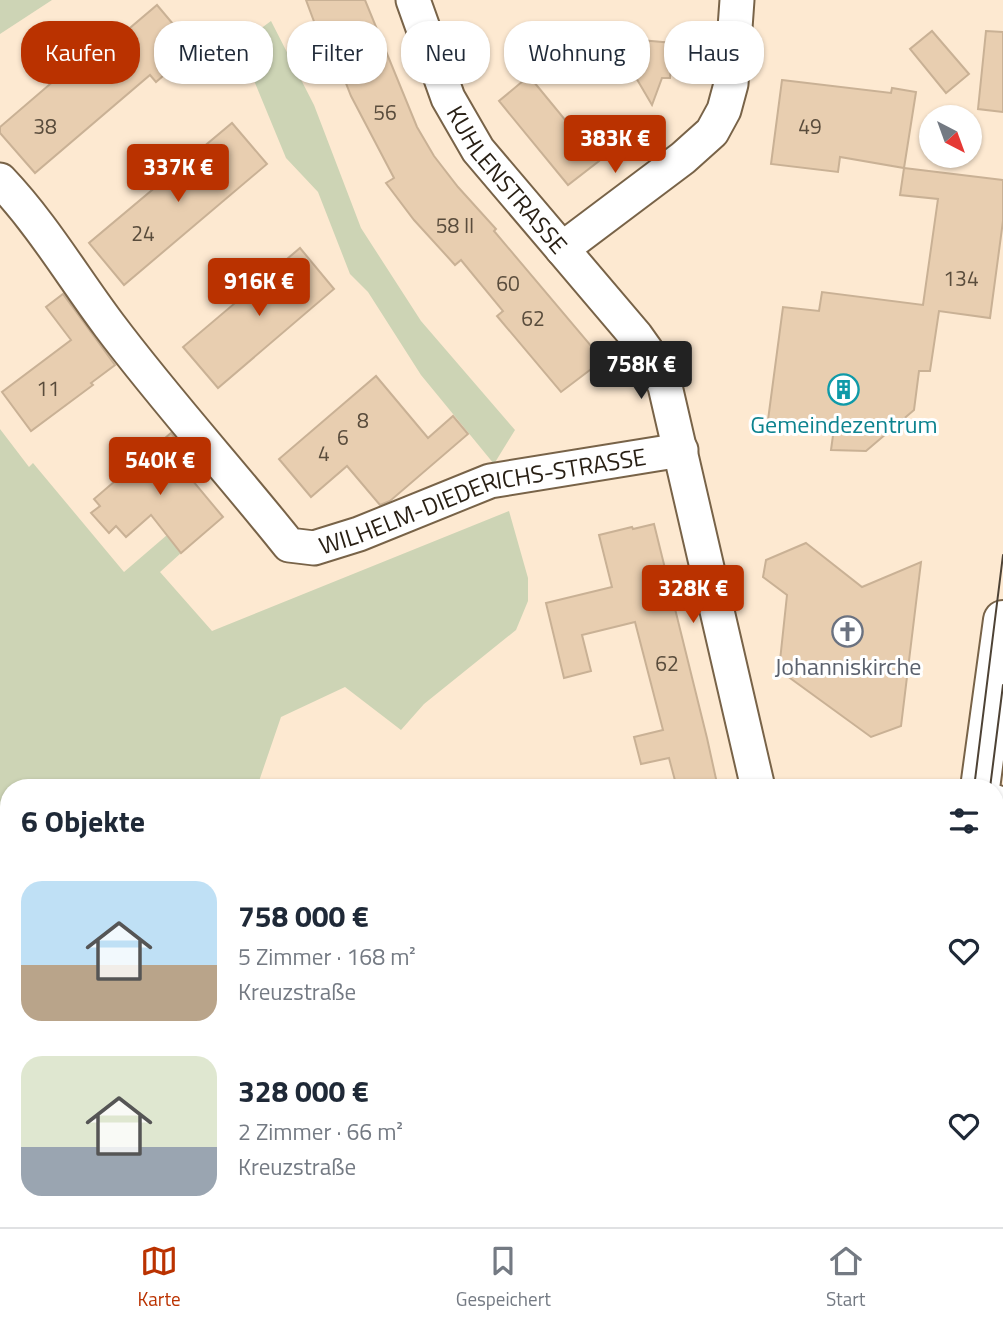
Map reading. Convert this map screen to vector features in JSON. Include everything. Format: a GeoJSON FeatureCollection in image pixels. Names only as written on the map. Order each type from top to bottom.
{"type":"FeatureCollection","features":[{"type":"Feature","properties":{"kind":"main road"},"geometry":{"type":"LineString","coordinates":[[982,779],[1003,620]]}},
{"type":"Feature","properties":{"kind":"street","name":"KUHLENSTRASSE"},"geometry":{"type":"LineString","coordinates":[[414,0],[448,98],[478,150],[636,336],[653,360],[665,386],[756,779]]}},
{"type":"Feature","properties":{"kind":"street"},"geometry":{"type":"LineString","coordinates":[[562,249],[701,144],[712,132],[723,110],[731,84],[737,0]]}},
{"type":"Feature","properties":{"kind":"street","name":"WILHELM-DIEDERICHS-STRASSE"},"geometry":{"type":"LineString","coordinates":[[0,180],[24,205],[86,295],[144,371],[289,545],[314,548],[359,534],[489,481],[681,450]]}},
{"type":"Feature","properties":{"kind":"green space"},"geometry":{"type":"Polygon","coordinates":[[[0,0],[52,0],[0,34],[0,0]]]}},
{"type":"Feature","properties":{"kind":"green space"},"geometry":{"type":"Polygon","coordinates":[[[273,25],[287,52],[287,84],[303,84],[314,105],[361,228],[421,321],[515,430],[494,464],[421,375],[368,292],[350,274],[318,192],[286,158],[255,84],[273,84],[273,25]]]}},
{"type":"Feature","properties":{"kind":"green space"},"geometry":{"type":"Polygon","coordinates":[[[0,429],[29,467],[33,463],[124,572],[167,535],[181,553],[160,572],[212,631],[509,511],[528,578],[528,601],[516,630],[424,704],[401,730],[345,687],[281,717],[260,779],[0,779],[0,429]]]}},
{"type":"Feature","properties":{"kind":"building"},"geometry":{"type":"Polygon","coordinates":[[[306,0],[365,0],[374,21],[314,21],[306,0]]]}},
{"type":"Feature","properties":{"kind":"building"},"geometry":{"type":"Polygon","coordinates":[[[157,5],[170,21],[154,21],[154,80],[150,75],[140,84],[140,21],[157,5]]]}},
{"type":"Feature","properties":{"kind":"building"},"geometry":{"type":"Polygon","coordinates":[[[932,31],[969,74],[946,93],[910,49],[932,31]]]}},
{"type":"Feature","properties":{"kind":"building"},"geometry":{"type":"Polygon","coordinates":[[[986,31],[1003,32],[1003,112],[982,109],[982,105],[978,105],[986,31]]]}},
{"type":"Feature","properties":{"kind":"building"},"geometry":{"type":"Polygon","coordinates":[[[650,41],[664,42],[664,78],[652,105],[640,84],[650,84],[650,41]]]}},
{"type":"Feature","properties":{"kind":"building"},"geometry":{"type":"Polygon","coordinates":[[[387,54],[417,127],[434,156],[603,360],[561,392],[497,316],[503,311],[461,260],[455,265],[414,220],[386,183],[394,178],[346,84],[387,84],[387,54]]]}},
{"type":"Feature","properties":{"kind":"building"},"geometry":{"type":"Polygon","coordinates":[[[782,80],[891,93],[892,88],[916,92],[904,168],[840,157],[838,172],[771,164],[782,80]]]}},
{"type":"Feature","properties":{"kind":"building"},"geometry":{"type":"Polygon","coordinates":[[[50,84],[139,84],[35,173],[0,133],[0,127],[50,84]]]}},
{"type":"Feature","properties":{"kind":"building"},"geometry":{"type":"Polygon","coordinates":[[[519,84],[536,84],[599,161],[568,185],[499,101],[519,84]]]}},
{"type":"Feature","properties":{"kind":"building"},"geometry":{"type":"Polygon","coordinates":[[[232,123],[267,164],[124,285],[89,243],[232,123]]]}},
{"type":"Feature","properties":{"kind":"building"},"geometry":{"type":"Polygon","coordinates":[[[904,168],[1003,180],[1003,221],[990,318],[939,311],[930,371],[919,371],[914,410],[866,451],[831,450],[834,428],[768,420],[783,307],[819,311],[822,292],[923,305],[938,199],[900,195],[904,168]]]}},
{"type":"Feature","properties":{"kind":"building"},"geometry":{"type":"Polygon","coordinates":[[[300,248],[334,289],[218,388],[183,347],[300,248]]]}},
{"type":"Feature","properties":{"kind":"building"},"geometry":{"type":"Polygon","coordinates":[[[63,294],[115,365],[91,383],[93,385],[31,431],[2,392],[71,340],[46,307],[63,294]]]}},
{"type":"Feature","properties":{"kind":"building"},"geometry":{"type":"Polygon","coordinates":[[[376,376],[428,438],[453,416],[468,434],[390,501],[380,505],[347,466],[311,497],[279,459],[376,376]]]}},
{"type":"Feature","properties":{"kind":"building"},"geometry":{"type":"Polygon","coordinates":[[[171,433],[203,471],[192,480],[223,517],[181,553],[151,515],[126,537],[116,526],[109,533],[91,513],[100,506],[94,499],[171,433]]]}},
{"type":"Feature","properties":{"kind":"building"},"geometry":{"type":"Polygon","coordinates":[[[654,524],[716,779],[675,779],[669,758],[641,764],[634,737],[663,730],[635,622],[582,635],[591,671],[564,678],[546,603],[612,587],[599,535],[632,527],[633,529],[654,524]]]}},
{"type":"Feature","properties":{"kind":"building","name":"Johanniskirche"},"geometry":{"type":"Polygon","coordinates":[[[806,543],[862,587],[921,562],[901,726],[871,737],[779,670],[787,595],[763,577],[766,560],[806,543]]]}},
{"type":"Feature","properties":{"kind":"tram line"},"geometry":{"type":"LineString","coordinates":[[975,779],[1003,555]]}},
{"type":"Feature","properties":{"kind":"tram line"},"geometry":{"type":"LineString","coordinates":[[991,779],[1003,685]]}},
{"type":"Feature","properties":{"kind":"place","name":"Gemeindezentrum"},"geometry":{"type":"Point","coordinates":[844,390]}},
{"type":"Feature","properties":{"kind":"place","name":"Johanniskirche"},"geometry":{"type":"Point","coordinates":[848,632]}}]}
